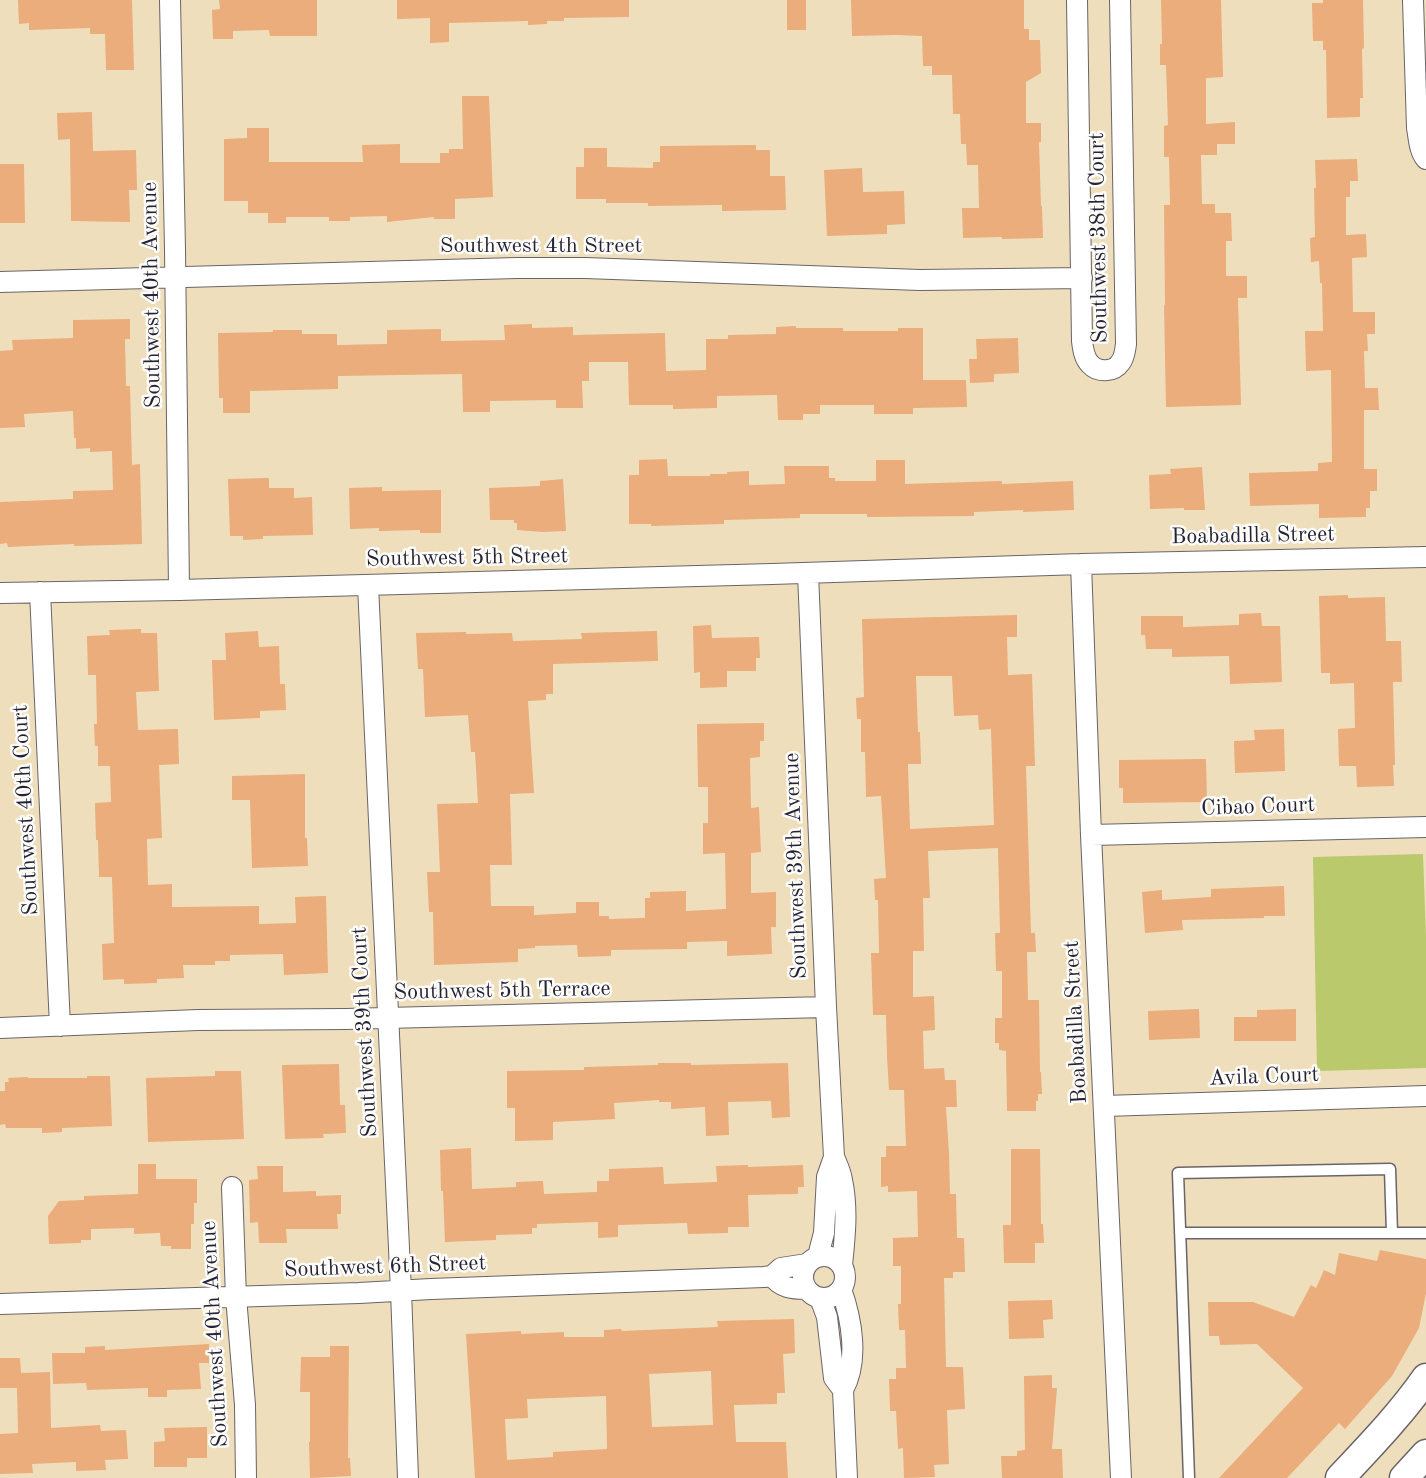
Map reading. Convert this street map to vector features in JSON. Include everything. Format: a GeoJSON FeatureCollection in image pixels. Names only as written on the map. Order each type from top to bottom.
{"type":"FeatureCollection","features":[{"type":"Feature","properties":{"kind":"street","name":"Southwest 40th Avenue"},"geometry":{"type":"LineString","coordinates":[[170,0],[179,590]]}},
{"type":"Feature","properties":{"kind":"street","name":"Southwest 38th Court"},"geometry":{"type":"LineString","coordinates":[[1077,0],[1082,341],[1089,364],[1104,371],[1120,364],[1125,354],[1126,344],[1120,0]]}},
{"type":"Feature","properties":{"kind":"street"},"geometry":{"type":"LineString","coordinates":[[1413,0],[1417,128],[1419,144],[1426,159]]}},
{"type":"Feature","properties":{"kind":"street","name":"Southwest 4th Street"},"geometry":{"type":"LineString","coordinates":[[0,282],[517,268],[585,268],[920,280],[1082,278]]}},
{"type":"Feature","properties":{"kind":"street","name":"Boabadilla Street"},"geometry":{"type":"LineString","coordinates":[[936,569],[1426,557]]}},
{"type":"Feature","properties":{"kind":"street","name":"Boabadilla Street"},"geometry":{"type":"LineString","coordinates":[[1081,564],[1091,835],[1121,1478]]}},
{"type":"Feature","properties":{"kind":"street","name":"Southwest 5th Street"},"geometry":{"type":"LineString","coordinates":[[0,593],[936,569]]}},
{"type":"Feature","properties":{"kind":"street","name":"Southwest 39th Avenue"},"geometry":{"type":"LineString","coordinates":[[808,573],[834,1157],[842,1178],[844,1199],[845,1236],[842,1265],[846,1280],[841,1290],[849,1318],[852,1358],[848,1379],[843,1390],[847,1478]]}},
{"type":"Feature","properties":{"kind":"street","name":"Southwest 39th Court"},"geometry":{"type":"LineString","coordinates":[[368,585],[408,1478]]}},
{"type":"Feature","properties":{"kind":"street","name":"Southwest 40th Court"},"geometry":{"type":"LineString","coordinates":[[40,592],[60,1026]]}},
{"type":"Feature","properties":{"kind":"street","name":"Cibao Court"},"geometry":{"type":"LineString","coordinates":[[1091,835],[1426,826]]}},
{"type":"Feature","properties":{"kind":"street","name":"Southwest 5th Terrace"},"geometry":{"type":"LineString","coordinates":[[0,1028],[198,1020],[388,1018],[826,1007]]}},
{"type":"Feature","properties":{"kind":"street","name":"Avila Court"},"geometry":{"type":"LineString","coordinates":[[1104,1106],[1426,1096]]}},
{"type":"Feature","properties":{"kind":"street","name":"Southwest 39th Avenue"},"geometry":{"type":"LineString","coordinates":[[834,1157],[827,1177],[824,1233],[812,1260],[803,1270],[802,1277],[827,1317],[834,1378],[843,1390]]}},
{"type":"Feature","properties":{"kind":"street","name":"Southwest 40th Avenue"},"geometry":{"type":"LineString","coordinates":[[232,1187],[238,1332],[244,1379],[246,1478]]}},
{"type":"Feature","properties":{"kind":"street"},"geometry":{"type":"LineString","coordinates":[[812,1260],[824,1255],[831,1256],[842,1265]]}},
{"type":"Feature","properties":{"kind":"street","name":"Southwest 6th Street"},"geometry":{"type":"LineString","coordinates":[[0,1304],[359,1293],[772,1276],[781,1268],[812,1260]]}},
{"type":"Feature","properties":{"kind":"street"},"geometry":{"type":"LineString","coordinates":[[772,1276],[778,1284],[825,1299],[841,1290]]}},
{"type":"Feature","properties":{"kind":"street"},"geometry":{"type":"LineString","coordinates":[[1340,1478],[1413,1397],[1426,1378]]}},
{"type":"Feature","properties":{"kind":"street"},"geometry":{"type":"LineString","coordinates":[[1404,1478],[1426,1454]]}},
{"type":"Feature","properties":{"kind":"lane"},"geometry":{"type":"LineString","coordinates":[[1190,1478],[1178,1173],[1390,1169],[1392,1233]]}},
{"type":"Feature","properties":{"kind":"lane"},"geometry":{"type":"LineString","coordinates":[[1180,1233],[1426,1233]]}},
{"type":"Feature","properties":{"kind":"green space"},"geometry":{"type":"Polygon","coordinates":[[[1423,854],[1426,937],[1426,1068],[1317,1071],[1313,857],[1423,854]]]}},
{"type":"Feature","properties":{"kind":"building"},"geometry":{"type":"Polygon","coordinates":[[[18,0],[132,0],[134,70],[106,70],[105,34],[90,34],[90,28],[29,30],[29,23],[19,24],[18,0]]]}},
{"type":"Feature","properties":{"kind":"building"},"geometry":{"type":"Polygon","coordinates":[[[219,0],[317,0],[317,36],[270,36],[269,30],[233,31],[233,39],[213,39],[212,10],[220,9],[219,0]]]}},
{"type":"Feature","properties":{"kind":"building"},"geometry":{"type":"Polygon","coordinates":[[[397,0],[629,0],[629,17],[564,18],[564,21],[547,21],[547,24],[528,25],[528,21],[449,23],[449,42],[430,43],[430,18],[397,19],[397,0]]]}},
{"type":"Feature","properties":{"kind":"building"},"geometry":{"type":"Polygon","coordinates":[[[787,0],[806,0],[806,30],[787,30],[787,0]]]}},
{"type":"Feature","properties":{"kind":"building"},"geometry":{"type":"Polygon","coordinates":[[[851,0],[1024,0],[1024,29],[1029,29],[1029,40],[1040,40],[1041,73],[1026,82],[1026,123],[1041,123],[1041,142],[1039,142],[1043,238],[963,238],[962,208],[979,208],[978,165],[967,165],[966,144],[961,144],[960,114],[953,114],[952,75],[932,75],[932,66],[923,66],[922,36],[852,36],[851,0]]]}},
{"type":"Feature","properties":{"kind":"building"},"geometry":{"type":"Polygon","coordinates":[[[1161,0],[1221,0],[1223,77],[1206,78],[1206,124],[1235,122],[1235,144],[1217,144],[1217,155],[1201,155],[1202,204],[1215,204],[1215,213],[1231,213],[1232,241],[1226,241],[1226,276],[1247,276],[1247,298],[1238,298],[1241,405],[1166,407],[1164,205],[1170,205],[1169,157],[1164,157],[1164,126],[1168,125],[1166,65],[1160,65],[1161,0]]]}},
{"type":"Feature","properties":{"kind":"building"},"geometry":{"type":"Polygon","coordinates":[[[1323,0],[1363,0],[1363,98],[1360,98],[1360,117],[1327,118],[1326,50],[1323,50],[1323,41],[1313,41],[1312,3],[1323,3],[1323,0]]]}},
{"type":"Feature","properties":{"kind":"building"},"geometry":{"type":"Polygon","coordinates":[[[462,96],[489,96],[493,197],[455,199],[455,219],[434,219],[434,217],[387,222],[387,216],[350,217],[350,221],[329,221],[329,217],[286,217],[286,223],[268,223],[268,213],[248,213],[248,201],[224,201],[224,139],[247,138],[247,128],[269,128],[269,162],[363,162],[362,145],[400,144],[400,163],[440,163],[440,153],[449,153],[449,149],[463,149],[462,96]]]}},
{"type":"Feature","properties":{"kind":"building"},"geometry":{"type":"Polygon","coordinates":[[[92,112],[93,151],[136,150],[137,190],[129,190],[130,222],[71,221],[70,139],[58,140],[57,113],[92,112]]]}},
{"type":"Feature","properties":{"kind":"building"},"geometry":{"type":"Polygon","coordinates":[[[756,145],[756,150],[770,150],[770,176],[785,176],[786,210],[722,211],[722,205],[648,206],[648,203],[606,203],[606,199],[576,199],[576,167],[584,167],[584,148],[607,148],[607,167],[653,168],[653,162],[660,162],[660,146],[756,145]]]}},
{"type":"Feature","properties":{"kind":"building"},"geometry":{"type":"Polygon","coordinates":[[[1357,159],[1358,181],[1350,181],[1350,197],[1346,197],[1346,235],[1366,234],[1367,257],[1352,258],[1353,312],[1375,312],[1375,334],[1367,334],[1368,351],[1364,351],[1365,388],[1378,388],[1379,410],[1364,410],[1364,469],[1377,469],[1377,491],[1370,491],[1370,508],[1366,508],[1366,517],[1319,518],[1319,504],[1250,506],[1249,473],[1318,471],[1318,463],[1332,462],[1331,370],[1306,371],[1305,331],[1323,331],[1319,261],[1311,262],[1310,238],[1315,237],[1315,160],[1357,159]]]}},
{"type":"Feature","properties":{"kind":"building"},"geometry":{"type":"Polygon","coordinates":[[[0,164],[24,164],[25,223],[0,223],[0,164]]]}},
{"type":"Feature","properties":{"kind":"building"},"geometry":{"type":"Polygon","coordinates":[[[862,168],[863,192],[904,191],[905,224],[887,225],[887,234],[827,236],[824,170],[862,168]]]}},
{"type":"Feature","properties":{"kind":"building"},"geometry":{"type":"Polygon","coordinates":[[[130,319],[130,339],[125,339],[126,386],[130,386],[132,465],[140,464],[142,544],[8,547],[7,543],[0,544],[0,502],[73,499],[73,491],[113,490],[112,451],[90,452],[90,448],[76,449],[73,411],[24,414],[25,427],[0,428],[0,351],[13,350],[12,340],[73,338],[73,320],[130,319]]]}},
{"type":"Feature","properties":{"kind":"building"},"geometry":{"type":"Polygon","coordinates":[[[532,324],[532,328],[573,327],[573,335],[665,333],[666,371],[706,370],[706,339],[728,339],[728,335],[776,334],[776,327],[796,326],[796,328],[843,328],[843,331],[898,331],[898,328],[923,328],[923,380],[966,380],[967,407],[913,408],[913,414],[874,414],[874,405],[820,405],[820,414],[803,414],[803,420],[778,420],[777,395],[717,396],[717,408],[673,409],[673,405],[629,405],[628,362],[589,362],[589,381],[582,381],[583,408],[556,408],[556,400],[490,401],[490,412],[463,412],[462,374],[338,376],[338,389],[250,391],[250,413],[223,413],[223,398],[219,398],[218,333],[302,330],[302,334],[337,334],[337,345],[387,344],[387,330],[441,329],[441,341],[505,340],[504,325],[532,324]]]}},
{"type":"Feature","properties":{"kind":"building"},"geometry":{"type":"Polygon","coordinates":[[[1018,338],[1019,373],[994,374],[994,382],[970,383],[969,359],[977,359],[976,339],[1018,338]]]}},
{"type":"Feature","properties":{"kind":"building"},"geometry":{"type":"Polygon","coordinates":[[[667,459],[668,476],[710,476],[710,474],[749,471],[749,485],[785,484],[784,466],[829,466],[829,478],[835,478],[835,481],[876,481],[876,460],[905,460],[905,484],[1073,481],[1074,510],[974,512],[974,516],[867,517],[867,514],[800,514],[800,518],[724,520],[724,524],[651,526],[651,524],[629,524],[629,475],[639,475],[639,460],[667,459]]]}},
{"type":"Feature","properties":{"kind":"building"},"geometry":{"type":"Polygon","coordinates":[[[1202,467],[1205,510],[1150,509],[1149,475],[1171,474],[1170,469],[1202,467]]]}},
{"type":"Feature","properties":{"kind":"building"},"geometry":{"type":"Polygon","coordinates":[[[269,478],[269,488],[294,488],[294,498],[312,497],[313,535],[263,536],[263,539],[243,540],[243,536],[230,536],[228,479],[269,478]]]}},
{"type":"Feature","properties":{"kind":"building"},"geometry":{"type":"Polygon","coordinates":[[[563,479],[566,531],[517,530],[517,523],[514,523],[514,520],[490,520],[489,488],[540,486],[540,481],[563,479]]]}},
{"type":"Feature","properties":{"kind":"building"},"geometry":{"type":"Polygon","coordinates":[[[382,487],[382,491],[441,490],[441,533],[420,533],[420,530],[379,531],[379,528],[350,529],[349,488],[382,487]]]}},
{"type":"Feature","properties":{"kind":"building"},"geometry":{"type":"Polygon","coordinates":[[[1348,595],[1348,598],[1385,597],[1386,641],[1401,641],[1402,682],[1393,682],[1394,786],[1357,787],[1356,766],[1339,766],[1338,729],[1355,728],[1354,683],[1330,684],[1330,673],[1321,673],[1319,596],[1348,595]]]}},
{"type":"Feature","properties":{"kind":"building"},"geometry":{"type":"Polygon","coordinates":[[[1261,613],[1262,626],[1280,626],[1282,682],[1230,684],[1229,656],[1172,657],[1172,649],[1146,649],[1145,635],[1141,635],[1141,616],[1183,616],[1183,627],[1239,625],[1239,614],[1261,613]]]}},
{"type":"Feature","properties":{"kind":"building"},"geometry":{"type":"Polygon","coordinates":[[[1017,615],[1017,637],[1007,637],[1008,675],[1032,674],[1035,766],[1026,766],[1031,933],[1035,933],[1036,952],[1027,952],[1028,1000],[1039,1000],[1042,1094],[1038,1094],[1036,1111],[1007,1111],[1006,1051],[999,1050],[999,1043],[995,1043],[995,1018],[1002,1018],[1002,971],[996,971],[995,933],[1000,933],[998,848],[928,851],[930,898],[923,898],[924,951],[913,951],[913,997],[934,996],[935,1030],[923,1031],[924,1069],[944,1068],[945,1080],[956,1080],[957,1107],[946,1107],[950,1194],[956,1194],[957,1238],[964,1238],[965,1272],[953,1272],[953,1278],[944,1278],[946,1367],[963,1367],[965,1409],[947,1410],[949,1464],[934,1465],[935,1477],[904,1478],[903,1448],[898,1449],[896,1411],[890,1411],[889,1379],[896,1379],[896,1368],[906,1368],[905,1330],[899,1330],[898,1304],[901,1304],[901,1266],[893,1266],[893,1238],[918,1237],[917,1191],[888,1192],[888,1186],[881,1187],[881,1157],[886,1157],[886,1146],[906,1146],[904,1090],[889,1090],[886,1015],[873,1015],[871,953],[879,953],[878,900],[875,900],[874,879],[886,878],[881,796],[866,797],[865,752],[861,752],[861,719],[857,719],[856,698],[864,697],[862,619],[1017,615]],[[916,676],[921,764],[908,764],[910,829],[994,825],[991,729],[979,730],[978,715],[954,716],[952,676],[916,676]]]}},
{"type":"Feature","properties":{"kind":"building"},"geometry":{"type":"Polygon","coordinates":[[[711,625],[712,638],[759,637],[760,658],[756,658],[756,671],[727,671],[727,687],[700,688],[700,672],[694,673],[693,626],[711,625]]]}},
{"type":"Feature","properties":{"kind":"building"},"geometry":{"type":"Polygon","coordinates":[[[141,629],[141,633],[157,633],[159,691],[136,692],[138,730],[178,729],[179,764],[159,765],[162,838],[147,839],[148,885],[172,884],[172,907],[259,906],[259,924],[296,923],[295,897],[326,896],[328,973],[284,975],[283,954],[230,955],[230,961],[215,961],[215,965],[183,965],[184,978],[157,979],[157,983],[124,984],[124,979],[103,980],[102,944],[114,943],[112,877],[99,877],[95,803],[111,802],[110,766],[98,766],[98,746],[95,746],[94,724],[97,724],[96,675],[88,675],[87,636],[110,635],[109,630],[141,629]]]}},
{"type":"Feature","properties":{"kind":"building"},"geometry":{"type":"Polygon","coordinates":[[[258,631],[259,647],[279,646],[280,684],[285,684],[286,710],[260,711],[260,718],[214,720],[212,660],[226,660],[225,633],[258,631]]]}},
{"type":"Feature","properties":{"kind":"building"},"geometry":{"type":"Polygon","coordinates":[[[657,631],[658,661],[553,664],[553,694],[546,694],[546,700],[528,701],[534,793],[510,794],[512,865],[490,865],[491,906],[534,906],[534,915],[576,913],[576,902],[599,902],[599,916],[609,916],[609,919],[645,918],[645,898],[650,898],[650,892],[686,891],[686,911],[726,909],[725,853],[703,854],[703,823],[708,823],[708,787],[698,787],[697,724],[764,723],[764,741],[760,741],[760,757],[750,758],[751,808],[759,807],[761,852],[751,853],[751,893],[776,892],[776,927],[771,927],[772,954],[727,956],[727,941],[687,942],[687,949],[611,950],[611,956],[578,957],[577,945],[535,946],[535,948],[518,949],[518,962],[434,965],[433,912],[429,912],[427,872],[440,872],[437,804],[478,803],[475,752],[471,752],[468,715],[425,717],[423,669],[418,669],[416,633],[512,633],[513,641],[582,639],[581,633],[657,631]]]}},
{"type":"Feature","properties":{"kind":"building"},"geometry":{"type":"Polygon","coordinates":[[[1284,729],[1285,771],[1235,773],[1234,741],[1255,740],[1254,730],[1284,729]]]}},
{"type":"Feature","properties":{"kind":"building"},"geometry":{"type":"Polygon","coordinates":[[[1206,759],[1207,802],[1123,803],[1123,788],[1119,788],[1119,760],[1206,759]]]}},
{"type":"Feature","properties":{"kind":"building"},"geometry":{"type":"Polygon","coordinates":[[[305,774],[305,838],[307,838],[308,866],[252,868],[250,800],[232,800],[232,776],[305,774]]]}},
{"type":"Feature","properties":{"kind":"building"},"geometry":{"type":"Polygon","coordinates":[[[1284,886],[1285,916],[1182,920],[1183,930],[1145,933],[1142,892],[1162,890],[1162,900],[1211,897],[1211,889],[1284,886]]]}},
{"type":"Feature","properties":{"kind":"building"},"geometry":{"type":"Polygon","coordinates":[[[1199,1009],[1200,1038],[1149,1040],[1148,1011],[1199,1009]]]}},
{"type":"Feature","properties":{"kind":"building"},"geometry":{"type":"Polygon","coordinates":[[[1296,1009],[1296,1041],[1234,1041],[1234,1017],[1257,1017],[1257,1010],[1296,1009]]]}},
{"type":"Feature","properties":{"kind":"building"},"geometry":{"type":"Polygon","coordinates":[[[658,1063],[691,1063],[691,1065],[788,1063],[790,1117],[772,1118],[771,1101],[728,1102],[729,1135],[706,1136],[705,1107],[671,1109],[671,1102],[659,1102],[659,1100],[614,1103],[615,1119],[553,1122],[553,1140],[515,1141],[515,1108],[507,1108],[507,1071],[584,1070],[584,1067],[658,1065],[658,1063]]]}},
{"type":"Feature","properties":{"kind":"building"},"geometry":{"type":"Polygon","coordinates":[[[339,1064],[340,1105],[345,1105],[346,1133],[323,1134],[324,1138],[285,1139],[282,1065],[339,1064]]]}},
{"type":"Feature","properties":{"kind":"building"},"geometry":{"type":"Polygon","coordinates":[[[215,1071],[241,1071],[244,1139],[148,1142],[146,1078],[215,1076],[215,1071]]]}},
{"type":"Feature","properties":{"kind":"building"},"geometry":{"type":"Polygon","coordinates":[[[87,1076],[110,1076],[112,1126],[62,1128],[62,1132],[42,1133],[42,1128],[6,1128],[5,1124],[0,1125],[0,1091],[5,1091],[5,1082],[9,1082],[8,1078],[87,1078],[87,1076]]]}},
{"type":"Feature","properties":{"kind":"building"},"geometry":{"type":"Polygon","coordinates":[[[471,1148],[472,1189],[516,1187],[516,1182],[543,1181],[544,1194],[597,1192],[597,1181],[609,1181],[609,1169],[663,1167],[664,1184],[717,1182],[716,1166],[748,1165],[748,1167],[803,1165],[804,1187],[798,1187],[798,1194],[748,1195],[749,1227],[728,1227],[728,1233],[688,1234],[687,1223],[618,1225],[618,1237],[598,1238],[598,1222],[537,1224],[537,1228],[532,1228],[532,1234],[496,1235],[496,1240],[445,1242],[440,1150],[471,1148]]]}},
{"type":"Feature","properties":{"kind":"building"},"geometry":{"type":"Polygon","coordinates":[[[1011,1149],[1040,1149],[1041,1224],[1043,1224],[1044,1243],[1035,1243],[1035,1263],[1004,1263],[1003,1225],[1011,1225],[1011,1149]]]}},
{"type":"Feature","properties":{"kind":"building"},"geometry":{"type":"Polygon","coordinates":[[[138,1164],[156,1164],[156,1179],[197,1179],[197,1203],[194,1203],[194,1224],[191,1224],[191,1249],[171,1249],[171,1246],[161,1246],[160,1233],[134,1234],[134,1228],[91,1229],[91,1240],[81,1240],[81,1243],[49,1244],[48,1216],[59,1201],[84,1200],[84,1196],[138,1194],[138,1164]]]}},
{"type":"Feature","properties":{"kind":"building"},"geometry":{"type":"Polygon","coordinates":[[[257,1166],[283,1166],[283,1192],[316,1191],[316,1196],[341,1195],[341,1214],[337,1214],[338,1229],[286,1229],[287,1243],[259,1243],[258,1222],[250,1223],[249,1180],[258,1179],[257,1166]]]}},
{"type":"Feature","properties":{"kind":"building"},"geometry":{"type":"Polygon","coordinates":[[[1380,1250],[1426,1259],[1426,1293],[1419,1328],[1392,1376],[1345,1429],[1339,1423],[1287,1478],[1219,1478],[1303,1388],[1257,1344],[1220,1345],[1219,1336],[1209,1336],[1208,1302],[1253,1302],[1294,1317],[1311,1285],[1316,1288],[1324,1270],[1335,1275],[1339,1253],[1377,1261],[1380,1250]]]}},
{"type":"Feature","properties":{"kind":"building"},"geometry":{"type":"Polygon","coordinates":[[[1052,1300],[1053,1319],[1043,1320],[1044,1338],[1009,1339],[1008,1301],[1052,1300]]]}},
{"type":"Feature","properties":{"kind":"building"},"geometry":{"type":"Polygon","coordinates":[[[794,1319],[795,1353],[783,1354],[785,1393],[777,1393],[777,1404],[734,1405],[736,1442],[786,1442],[788,1478],[475,1478],[466,1334],[521,1331],[521,1334],[564,1332],[564,1337],[604,1337],[604,1330],[718,1327],[717,1321],[794,1319]],[[711,1371],[649,1374],[652,1427],[713,1425],[711,1371]],[[606,1396],[527,1399],[528,1418],[505,1419],[507,1460],[553,1457],[553,1452],[607,1449],[606,1396]]]}},
{"type":"Feature","properties":{"kind":"building"},"geometry":{"type":"Polygon","coordinates":[[[209,1344],[209,1363],[199,1363],[201,1389],[167,1390],[167,1397],[148,1397],[148,1388],[87,1390],[86,1383],[53,1384],[52,1353],[85,1353],[85,1347],[105,1346],[105,1350],[209,1344]]]}},
{"type":"Feature","properties":{"kind":"building"},"geometry":{"type":"Polygon","coordinates":[[[330,1346],[349,1346],[348,1458],[350,1458],[351,1476],[310,1478],[310,1392],[300,1392],[301,1357],[330,1357],[330,1346]]]}},
{"type":"Feature","properties":{"kind":"building"},"geometry":{"type":"Polygon","coordinates":[[[0,1358],[20,1358],[21,1373],[50,1372],[51,1428],[100,1425],[101,1431],[126,1430],[128,1459],[105,1460],[106,1470],[76,1471],[76,1462],[32,1464],[33,1473],[0,1474],[0,1434],[18,1433],[17,1388],[0,1388],[0,1358]]]}},
{"type":"Feature","properties":{"kind":"building"},"geometry":{"type":"Polygon","coordinates":[[[1052,1375],[1052,1388],[1057,1388],[1052,1449],[1062,1449],[1063,1478],[1002,1478],[1001,1456],[1017,1456],[1017,1451],[1025,1450],[1024,1376],[1052,1375]]]}},
{"type":"Feature","properties":{"kind":"building"},"geometry":{"type":"Polygon","coordinates":[[[207,1427],[207,1458],[187,1458],[187,1467],[154,1467],[154,1442],[165,1441],[164,1428],[207,1427]]]}}]}
